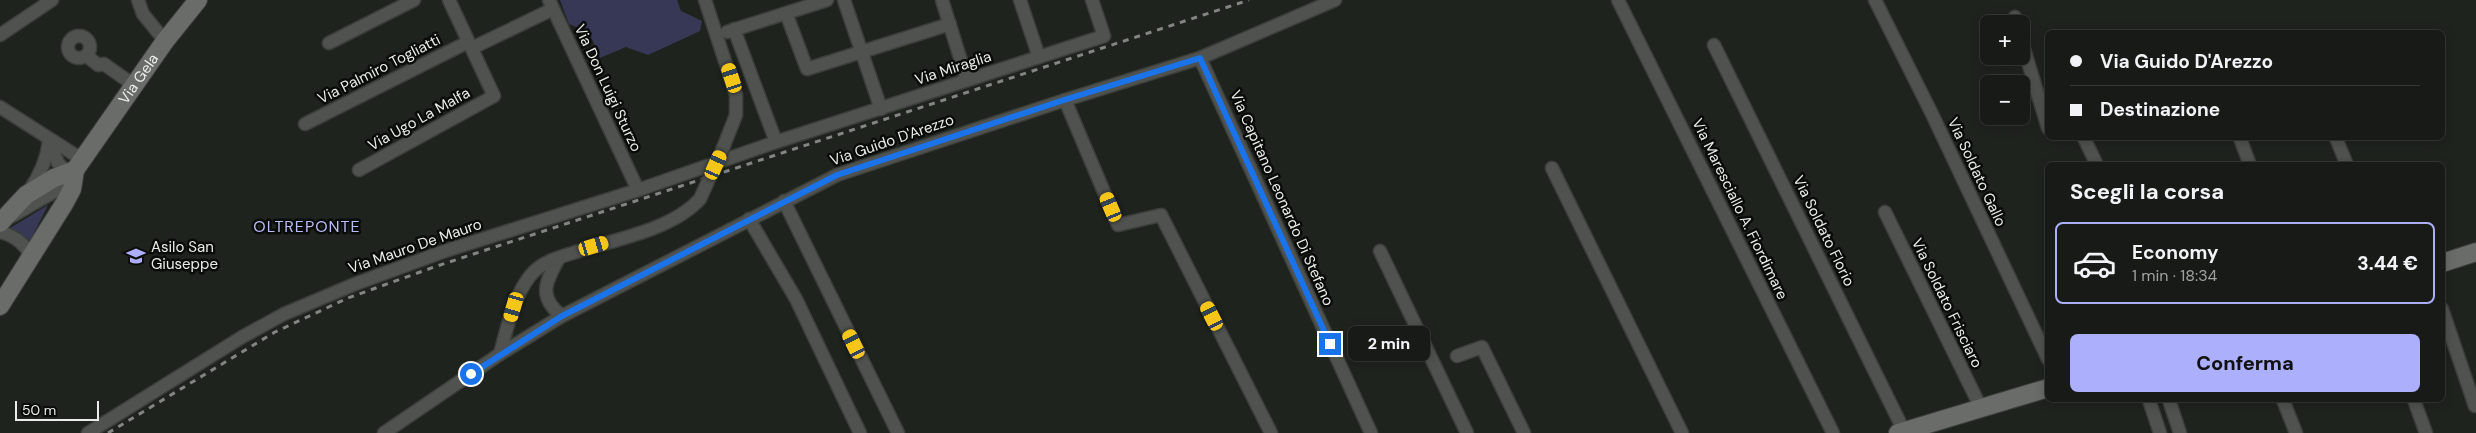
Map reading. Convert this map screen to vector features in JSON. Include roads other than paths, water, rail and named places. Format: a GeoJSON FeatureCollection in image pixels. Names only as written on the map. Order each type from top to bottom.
{"type":"FeatureCollection","features":[{"type":"Feature","properties":{"kind":"main road","name":"Via Gela"},"geometry":{"type":"LineString","coordinates":[[79,165],[165,41],[198,0]]}},
{"type":"Feature","properties":{"kind":"main road"},"geometry":{"type":"LineString","coordinates":[[0,306],[31,260],[72,189],[79,165]]}},
{"type":"Feature","properties":{"kind":"main road"},"geometry":{"type":"LineString","coordinates":[[1,225],[26,195],[79,165]]}},
{"type":"Feature","properties":{"kind":"main road"},"geometry":{"type":"LineString","coordinates":[[2445,262],[2476,252]]}},
{"type":"Feature","properties":{"kind":"main road"},"geometry":{"type":"LineString","coordinates":[[1901,432],[2045,389]]}},
{"type":"Feature","properties":{"kind":"street"},"geometry":{"type":"LineString","coordinates":[[0,36],[52,0]]}},
{"type":"Feature","properties":{"kind":"street"},"geometry":{"type":"LineString","coordinates":[[138,0],[143,14],[165,41]]}},
{"type":"Feature","properties":{"kind":"street"},"geometry":{"type":"LineString","coordinates":[[329,43],[414,0]]}},
{"type":"Feature","properties":{"kind":"street"},"geometry":{"type":"LineString","coordinates":[[449,0],[470,45]]}},
{"type":"Feature","properties":{"kind":"street"},"geometry":{"type":"LineString","coordinates":[[500,354],[514,307],[522,288],[537,268],[559,258],[664,224],[689,211],[700,198],[736,115],[736,95],[705,0]]}},
{"type":"Feature","properties":{"kind":"street"},"geometry":{"type":"LineString","coordinates":[[717,35],[827,0]]}},
{"type":"Feature","properties":{"kind":"street"},"geometry":{"type":"LineString","coordinates":[[844,0],[880,109]]}},
{"type":"Feature","properties":{"kind":"street"},"geometry":{"type":"LineString","coordinates":[[942,0],[967,80]]}},
{"type":"Feature","properties":{"kind":"street"},"geometry":{"type":"LineString","coordinates":[[1020,0],[1039,57]]}},
{"type":"Feature","properties":{"kind":"street","name":"Via Miraglia"},"geometry":{"type":"LineString","coordinates":[[776,142],[1104,36],[1092,0]]}},
{"type":"Feature","properties":{"kind":"street","name":"Via Guido D'Arezzo"},"geometry":{"type":"LineString","coordinates":[[384,433],[500,354],[562,316],[784,201],[847,172],[1064,100],[1200,58],[1335,0]]}},
{"type":"Feature","properties":{"kind":"street","name":"Via Maresciallo A. Fiordimare"},"geometry":{"type":"LineString","coordinates":[[1618,0],[1833,433]]}},
{"type":"Feature","properties":{"kind":"street","name":"Via Soldato Gallo"},"geometry":{"type":"LineString","coordinates":[[1875,0],[1932,114],[2045,353]]}},
{"type":"Feature","properties":{"kind":"street","name":"Via Palmiro Togliatti"},"geometry":{"type":"LineString","coordinates":[[305,124],[551,4]]}},
{"type":"Feature","properties":{"kind":"street","name":"Via Don Luigi Sturzo"},"geometry":{"type":"LineString","coordinates":[[551,4],[638,190]]}},
{"type":"Feature","properties":{"kind":"street"},"geometry":{"type":"LineString","coordinates":[[786,13],[807,69],[950,24]]}},
{"type":"Feature","properties":{"kind":"street"},"geometry":{"type":"LineString","coordinates":[[734,29],[776,142]]}},
{"type":"Feature","properties":{"kind":"street","name":"Via Ugo La Malfa"},"geometry":{"type":"LineString","coordinates":[[359,170],[494,96],[470,45]]}},
{"type":"Feature","properties":{"kind":"street","name":"Via Soldato Florio"},"geometry":{"type":"LineString","coordinates":[[1714,45],[1901,432]]}},
{"type":"Feature","properties":{"kind":"street"},"geometry":{"type":"LineString","coordinates":[[87,56],[133,89]]}},
{"type":"Feature","properties":{"kind":"street","name":"Via Capitano Leonardo Di Stefano"},"geometry":{"type":"LineString","coordinates":[[1200,58],[1371,433]]}},
{"type":"Feature","properties":{"kind":"street"},"geometry":{"type":"LineString","coordinates":[[2029,65],[2045,118]]}},
{"type":"Feature","properties":{"kind":"street"},"geometry":{"type":"LineString","coordinates":[[1064,100],[1118,225],[1161,215],[1271,433]]}},
{"type":"Feature","properties":{"kind":"street"},"geometry":{"type":"LineString","coordinates":[[0,107],[49,140],[58,163],[64,169],[79,165]]}},
{"type":"Feature","properties":{"kind":"street"},"geometry":{"type":"LineString","coordinates":[[26,195],[38,178],[47,156],[49,140]]}},
{"type":"Feature","properties":{"kind":"street"},"geometry":{"type":"LineString","coordinates":[[2085,140],[2096,162]]}},
{"type":"Feature","properties":{"kind":"street"},"geometry":{"type":"LineString","coordinates":[[2241,140],[2249,162]]}},
{"type":"Feature","properties":{"kind":"street"},"geometry":{"type":"LineString","coordinates":[[2337,140],[2346,162]]}},
{"type":"Feature","properties":{"kind":"street","name":"Via Mauro De Mauro"},"geometry":{"type":"LineString","coordinates":[[88,433],[242,337],[284,314],[355,284],[445,251],[638,190],[776,142]]}},
{"type":"Feature","properties":{"kind":"street"},"geometry":{"type":"LineString","coordinates":[[1552,168],[1682,433]]}},
{"type":"Feature","properties":{"kind":"street"},"geometry":{"type":"LineString","coordinates":[[31,260],[26,247],[6,233],[1,225],[59,189],[72,189]]}},
{"type":"Feature","properties":{"kind":"street"},"geometry":{"type":"LineString","coordinates":[[784,201],[898,433]]}},
{"type":"Feature","properties":{"kind":"street","name":"Via Soldato Frisciaro"},"geometry":{"type":"LineString","coordinates":[[1884,212],[1981,408]]}},
{"type":"Feature","properties":{"kind":"street"},"geometry":{"type":"LineString","coordinates":[[749,219],[796,299],[860,433]]}},
{"type":"Feature","properties":{"kind":"street"},"geometry":{"type":"LineString","coordinates":[[1380,251],[1467,433]]}},
{"type":"Feature","properties":{"kind":"street"},"geometry":{"type":"LineString","coordinates":[[559,258],[548,279],[546,295],[548,302],[562,316]]}},
{"type":"Feature","properties":{"kind":"street"},"geometry":{"type":"LineString","coordinates":[[2445,318],[2475,406]]}},
{"type":"Feature","properties":{"kind":"street"},"geometry":{"type":"LineString","coordinates":[[1457,356],[1482,346],[1524,433]]}},
{"type":"Feature","properties":{"kind":"street"},"geometry":{"type":"LineString","coordinates":[[2150,402],[2160,433]]}},
{"type":"Feature","properties":{"kind":"street"},"geometry":{"type":"LineString","coordinates":[[2170,402],[2180,433]]}},
{"type":"Feature","properties":{"kind":"street"},"geometry":{"type":"LineString","coordinates":[[2284,402],[2296,433]]}},
{"type":"Feature","properties":{"kind":"street"},"geometry":{"type":"LineString","coordinates":[[2415,402],[2426,433]]}},
{"type":"Feature","properties":{"kind":"railway"},"geometry":{"type":"LineString","coordinates":[[108,433],[275,332],[348,298],[437,266],[1249,0]]}},
{"type":"Feature","properties":{"kind":"place","name":"Asilo San Giuseppe"},"geometry":{"type":"Point","coordinates":[136,256]}},
{"type":"Feature","properties":{"kind":"district","name":"OLTREPONTE"},"geometry":{"type":"Point","coordinates":[307,226]}}]}
